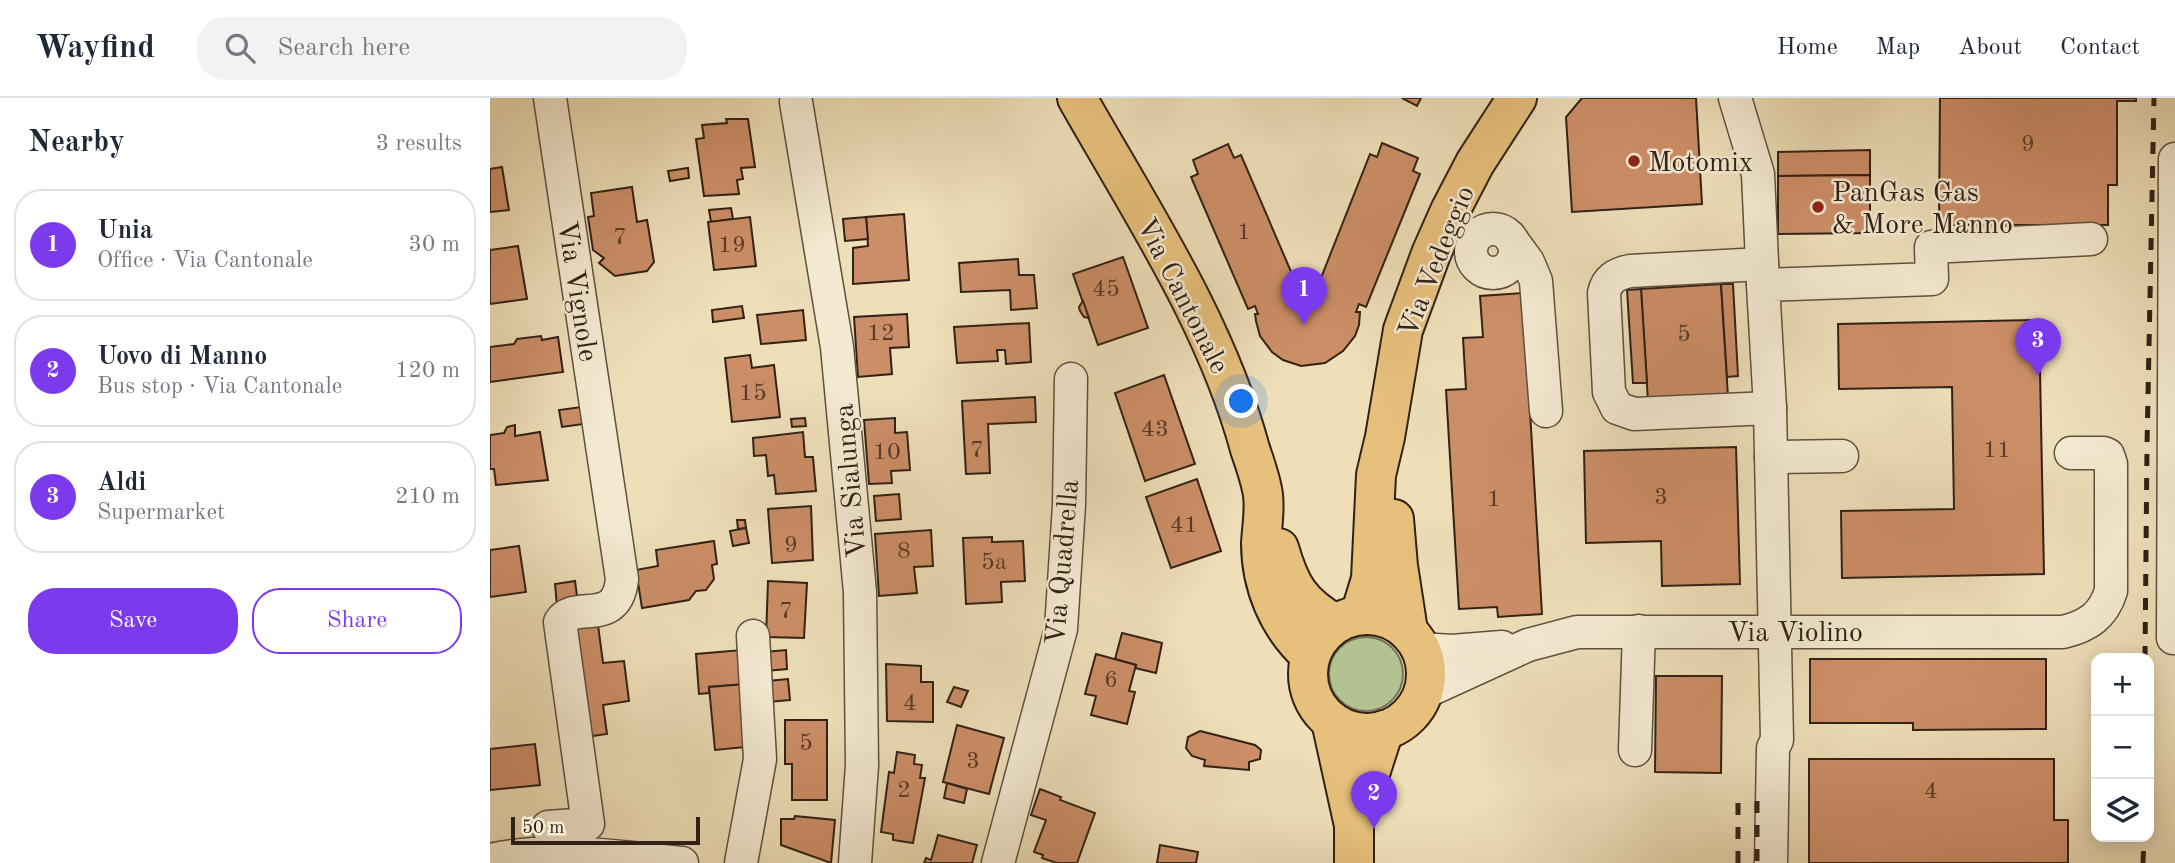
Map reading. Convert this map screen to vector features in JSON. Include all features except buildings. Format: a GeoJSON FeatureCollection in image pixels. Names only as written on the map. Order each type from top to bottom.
{"type":"FeatureCollection","features":[{"type":"Feature","properties":{"kind":"main road","name":"Via Cantonale"},"geometry":{"type":"LineString","coordinates":[[1077,98],[1196,308],[1238,406],[1263,495],[1262,558],[1268,594],[1298,645],[1310,655]]}},
{"type":"Feature","properties":{"kind":"main road","name":"Via Vedeggio"},"geometry":{"type":"LineString","coordinates":[[1348,620],[1371,579],[1376,475],[1403,330],[1431,254],[1475,163],[1517,98]]}},
{"type":"Feature","properties":{"kind":"main road","name":"Via Vedeggio"},"geometry":{"type":"LineString","coordinates":[[1385,437],[1398,566],[1414,640]]}},
{"type":"Feature","properties":{"kind":"main road"},"geometry":{"type":"LineString","coordinates":[[1263,495],[1291,584],[1307,605],[1348,620],[1385,618],[1414,640],[1426,671],[1423,693],[1408,716],[1384,730],[1373,733],[1351,731],[1331,721],[1318,708],[1310,692],[1307,673],[1310,655],[1320,638],[1348,620]]}},
{"type":"Feature","properties":{"kind":"main road"},"geometry":{"type":"LineString","coordinates":[[1331,721],[1353,823],[1354,863]]}},
{"type":"Feature","properties":{"kind":"main road"},"geometry":{"type":"LineString","coordinates":[[1353,823],[1384,730]]}},
{"type":"Feature","properties":{"kind":"street","name":"Via Vignole"},"geometry":{"type":"LineString","coordinates":[[548,827],[588,824],[559,629],[563,617],[604,609],[618,598],[621,590],[621,567],[550,98]]}},
{"type":"Feature","properties":{"kind":"street"},"geometry":{"type":"LineString","coordinates":[[1735,98],[1758,174],[1770,408],[1777,740],[1773,748],[1770,863]]}},
{"type":"Feature","properties":{"kind":"street","name":"Via Sialunga"},"geometry":{"type":"LineString","coordinates":[[796,102],[837,347],[860,592],[862,765],[855,863]]}},
{"type":"Feature","properties":{"kind":"street"},"geometry":{"type":"LineString","coordinates":[[2173,638],[2175,159]]}},
{"type":"Feature","properties":{"kind":"street"},"geometry":{"type":"LineString","coordinates":[[1539,300],[1534,284],[1523,273],[1511,270],[1499,272],[1509,266],[1514,257],[1514,246],[1509,236],[1533,271],[1539,300],[1546,411]]}},
{"type":"Feature","properties":{"kind":"street"},"geometry":{"type":"LineString","coordinates":[[1770,408],[1634,414],[1617,408],[1611,400],[1606,343],[1606,285],[1620,273],[1629,271],[1932,279],[1931,247],[2091,239]]}},
{"type":"Feature","properties":{"kind":"street","name":"Via Quadrella"},"geometry":{"type":"LineString","coordinates":[[998,863],[1061,629],[1069,505],[1071,379]]}},
{"type":"Feature","properties":{"kind":"street","name":"Via Violino"},"geometry":{"type":"LineString","coordinates":[[1528,645],[1559,627],[1597,631],[2063,632],[2090,622],[2100,613],[2107,603],[2112,575],[2110,459],[2104,453],[2071,453]]}},
{"type":"Feature","properties":{"kind":"street"},"geometry":{"type":"LineString","coordinates":[[1771,457],[1842,456]]}},
{"type":"Feature","properties":{"kind":"street"},"geometry":{"type":"LineString","coordinates":[[1635,750],[1639,631]]}},
{"type":"Feature","properties":{"kind":"street"},"geometry":{"type":"LineString","coordinates":[[741,863],[760,759],[752,636]]}},
{"type":"Feature","properties":{"kind":"street"},"geometry":{"type":"LineString","coordinates":[[1414,640],[1464,650],[1528,645]]}},
{"type":"Feature","properties":{"kind":"street"},"geometry":{"type":"LineString","coordinates":[[1423,693],[1528,645]]}},
{"type":"Feature","properties":{"kind":"street"},"geometry":{"type":"LineString","coordinates":[[490,860],[506,856],[574,853],[682,863]]}},
{"type":"Feature","properties":{"kind":"green space"},"geometry":{"type":"Polygon","coordinates":[[[1366,637],[1387,643],[1397,653],[1403,674],[1397,695],[1387,705],[1366,711],[1345,705],[1335,695],[1329,674],[1335,653],[1345,643],[1366,637]]]}},
{"type":"Feature","properties":{"kind":"railway"},"geometry":{"type":"LineString","coordinates":[[2145,653],[2154,98]]}},
{"type":"Feature","properties":{"kind":"railway"},"geometry":{"type":"LineString","coordinates":[[1738,801],[1738,863]]}},
{"type":"Feature","properties":{"kind":"railway"},"geometry":{"type":"LineString","coordinates":[[1757,801],[1757,863]]}},
{"type":"Feature","properties":{"kind":"railway"},"geometry":{"type":"LineString","coordinates":[[2143,863],[2144,842]]}},
{"type":"Feature","properties":{"kind":"place","name":"Motomix"},"geometry":{"type":"Point","coordinates":[1634,161]}},
{"type":"Feature","properties":{"kind":"place","name":"PanGas Gas & More Manno"},"geometry":{"type":"Point","coordinates":[1818,207]}},
{"type":"Feature","properties":{"kind":"place","name":"Unia"},"geometry":{"type":"Point","coordinates":[1304,325]}},
{"type":"Feature","properties":{"kind":"place","name":"Aldi"},"geometry":{"type":"Point","coordinates":[2038,376]}},
{"type":"Feature","properties":{"kind":"place","name":"Uovo di Manno"},"geometry":{"type":"Point","coordinates":[1374,829]}}]}
